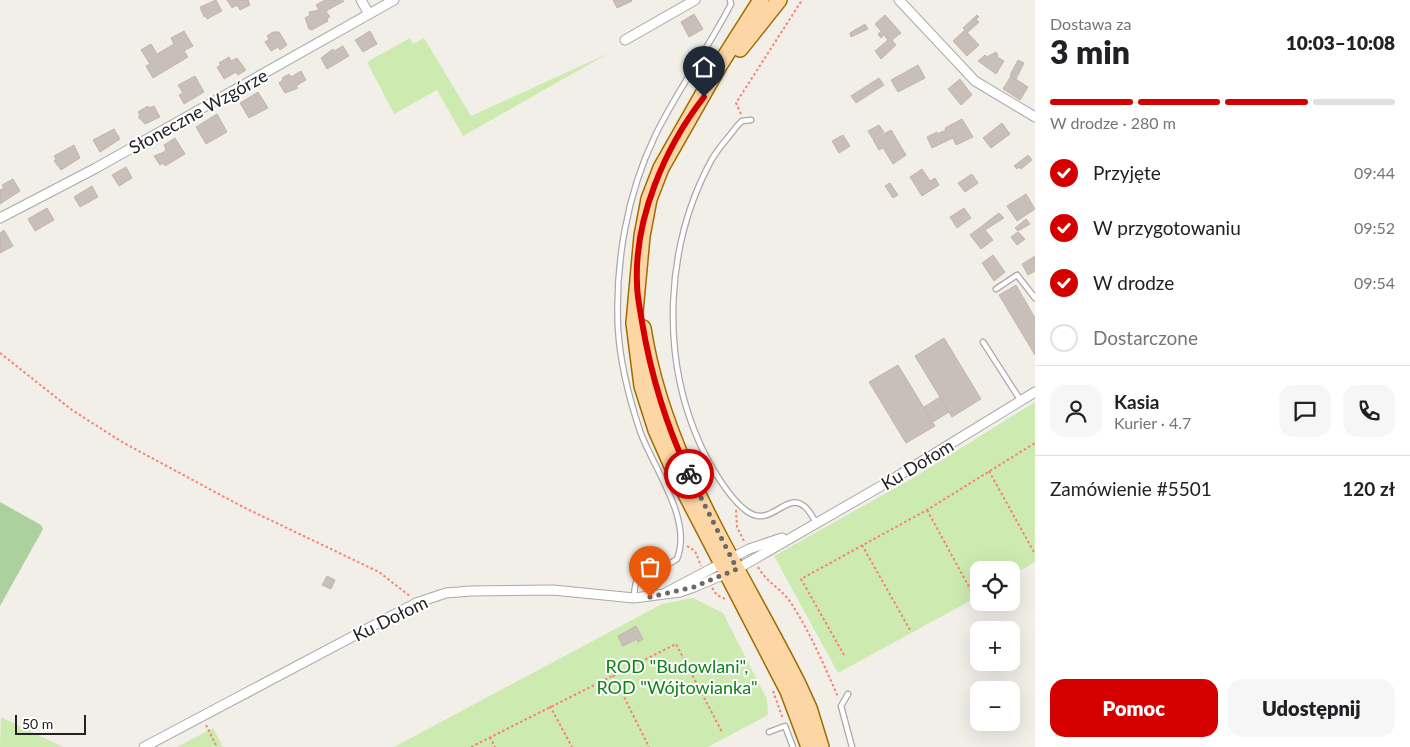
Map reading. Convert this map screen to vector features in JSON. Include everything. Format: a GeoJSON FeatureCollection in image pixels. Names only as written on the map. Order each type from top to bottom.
{"type":"FeatureCollection","features":[{"type":"Feature","properties":{"kind":"main road"},"geometry":{"type":"LineString","coordinates":[[761,0],[692,112],[661,168],[649,199],[636,284],[635,345],[648,408],[665,451],[798,684],[821,747]]}},
{"type":"Feature","properties":{"kind":"main road"},"geometry":{"type":"LineString","coordinates":[[692,112],[779,0]]}},
{"type":"Feature","properties":{"kind":"main road"},"geometry":{"type":"LineString","coordinates":[[729,566],[788,691],[809,747]]}},
{"type":"Feature","properties":{"kind":"street"},"geometry":{"type":"LineString","coordinates":[[361,0],[369,14]]}},
{"type":"Feature","properties":{"kind":"street","name":"Słoneczne Wzgórze"},"geometry":{"type":"LineString","coordinates":[[0,218],[96,168],[394,0]]}},
{"type":"Feature","properties":{"kind":"street"},"geometry":{"type":"LineString","coordinates":[[626,40],[694,0]]}},
{"type":"Feature","properties":{"kind":"street"},"geometry":{"type":"LineString","coordinates":[[899,0],[975,81],[1035,117]]}},
{"type":"Feature","properties":{"kind":"street","name":"Ku Dołom"},"geometry":{"type":"LineString","coordinates":[[662,594],[704,572],[753,560],[1035,392]]}},
{"type":"Feature","properties":{"kind":"street","name":"Ku Dołom"},"geometry":{"type":"LineString","coordinates":[[144,747],[416,602],[446,593],[471,590],[553,590],[634,598],[680,592],[709,581],[748,549],[796,534]]}},
{"type":"Feature","properties":{"kind":"lane"},"geometry":{"type":"LineString","coordinates":[[634,598],[634,583],[637,576],[646,570],[677,559],[681,542],[676,509],[641,433],[624,372],[618,328],[618,279],[632,198],[644,161],[673,102],[717,31],[731,4],[730,0]]}},
{"type":"Feature","properties":{"kind":"lane"},"geometry":{"type":"LineString","coordinates":[[751,120],[742,121],[713,158],[688,213],[674,282],[675,353],[682,391],[693,428],[707,460],[738,502],[754,515],[763,515],[797,502],[805,504],[816,523]]}},
{"type":"Feature","properties":{"kind":"lane"},"geometry":{"type":"LineString","coordinates":[[996,289],[1017,276],[1035,298]]}},
{"type":"Feature","properties":{"kind":"lane"},"geometry":{"type":"LineString","coordinates":[[983,342],[1021,401]]}},
{"type":"Feature","properties":{"kind":"lane"},"geometry":{"type":"LineString","coordinates":[[848,694],[841,706],[852,747]]}},
{"type":"Feature","properties":{"kind":"lane"},"geometry":{"type":"LineString","coordinates":[[769,732],[785,726],[793,747]]}},
{"type":"Feature","properties":{"kind":"path"},"geometry":{"type":"LineString","coordinates":[[742,121],[736,103],[802,0]]}},
{"type":"Feature","properties":{"kind":"path"},"geometry":{"type":"LineString","coordinates":[[0,353],[72,410],[122,442],[243,507],[379,572],[404,590],[416,602]]}},
{"type":"Feature","properties":{"kind":"path"},"geometry":{"type":"LineString","coordinates":[[844,656],[801,579],[927,510],[1035,443]]}},
{"type":"Feature","properties":{"kind":"path"},"geometry":{"type":"LineString","coordinates":[[989,471],[1035,554]]}},
{"type":"Feature","properties":{"kind":"path"},"geometry":{"type":"LineString","coordinates":[[738,502],[735,514],[737,527],[748,549]]}},
{"type":"Feature","properties":{"kind":"path"},"geometry":{"type":"LineString","coordinates":[[927,510],[970,589]]}},
{"type":"Feature","properties":{"kind":"path"},"geometry":{"type":"LineString","coordinates":[[681,542],[695,552],[704,572]]}},
{"type":"Feature","properties":{"kind":"path"},"geometry":{"type":"LineString","coordinates":[[862,545],[910,630]]}},
{"type":"Feature","properties":{"kind":"path"},"geometry":{"type":"LineString","coordinates":[[753,560],[765,580],[775,585],[791,603],[817,651],[841,706]]}},
{"type":"Feature","properties":{"kind":"path"},"geometry":{"type":"LineString","coordinates":[[709,581],[716,595],[728,600],[731,606]]}},
{"type":"Feature","properties":{"kind":"path"},"geometry":{"type":"LineString","coordinates":[[471,747],[676,644],[722,732]]}},
{"type":"Feature","properties":{"kind":"path"},"geometry":{"type":"LineString","coordinates":[[612,675],[650,747]]}},
{"type":"Feature","properties":{"kind":"path"},"geometry":{"type":"LineString","coordinates":[[773,689],[785,726]]}},
{"type":"Feature","properties":{"kind":"path"},"geometry":{"type":"LineString","coordinates":[[550,706],[572,747]]}},
{"type":"Feature","properties":{"kind":"path"},"geometry":{"type":"LineString","coordinates":[[202,716],[217,747]]}},
{"type":"Feature","properties":{"kind":"path"},"geometry":{"type":"LineString","coordinates":[[490,737],[495,747]]}},
{"type":"Feature","properties":{"kind":"green space"},"geometry":{"type":"Polygon","coordinates":[[[410,38],[413,44],[424,38],[471,116],[609,53],[463,136],[437,90],[394,114],[367,62],[410,38]]]}},
{"type":"Feature","properties":{"kind":"green space"},"geometry":{"type":"Polygon","coordinates":[[[1035,402],[1035,562],[1020,571],[1020,561],[970,561],[970,601],[838,673],[774,556],[913,478],[1035,402]]]}},
{"type":"Feature","properties":{"kind":"green space"},"geometry":{"type":"Polygon","coordinates":[[[0,502],[41,525],[43,529],[0,606],[0,502]]]}},
{"type":"Feature","properties":{"kind":"green space","name":"ROD \"Budowlani\", ROD \"Wójtowianka\""},"geometry":{"type":"Polygon","coordinates":[[[693,598],[723,613],[767,699],[768,715],[708,747],[394,747],[662,604],[693,598]]]}},
{"type":"Feature","properties":{"kind":"green space"},"geometry":{"type":"Polygon","coordinates":[[[1,717],[63,747],[0,747],[1,717]]]}},
{"type":"Feature","properties":{"kind":"green space"},"geometry":{"type":"Polygon","coordinates":[[[213,728],[223,747],[177,747],[213,728]]]}},
{"type":"Feature","properties":{"kind":"building"},"geometry":{"type":"Polygon","coordinates":[[[216,0],[222,11],[207,19],[206,16],[204,17],[200,7],[216,0]]]}},
{"type":"Feature","properties":{"kind":"building"},"geometry":{"type":"Polygon","coordinates":[[[227,0],[248,0],[250,5],[240,10],[237,5],[232,8],[227,0]]]}},
{"type":"Feature","properties":{"kind":"building"},"geometry":{"type":"Polygon","coordinates":[[[325,0],[344,1],[326,11],[330,17],[327,18],[328,21],[312,30],[309,29],[305,18],[310,15],[309,12],[319,10],[316,5],[325,0]]]}},
{"type":"Feature","properties":{"kind":"building"},"geometry":{"type":"Polygon","coordinates":[[[613,0],[631,0],[632,1],[617,8],[613,0]]]}},
{"type":"Feature","properties":{"kind":"building"},"geometry":{"type":"Polygon","coordinates":[[[694,14],[703,29],[689,37],[681,22],[694,14]]]}},
{"type":"Feature","properties":{"kind":"building"},"geometry":{"type":"Polygon","coordinates":[[[885,15],[901,33],[892,40],[896,45],[881,59],[875,51],[888,40],[884,35],[881,38],[878,34],[881,31],[875,24],[885,15]]]}},
{"type":"Feature","properties":{"kind":"building"},"geometry":{"type":"Polygon","coordinates":[[[977,15],[979,17],[976,19],[979,22],[967,33],[963,28],[977,15]]]}},
{"type":"Feature","properties":{"kind":"building"},"geometry":{"type":"Polygon","coordinates":[[[865,24],[868,29],[851,37],[850,33],[865,24]]]}},
{"type":"Feature","properties":{"kind":"building"},"geometry":{"type":"Polygon","coordinates":[[[965,30],[979,45],[967,56],[953,41],[965,30]]]}},
{"type":"Feature","properties":{"kind":"building"},"geometry":{"type":"Polygon","coordinates":[[[184,31],[193,46],[184,51],[188,57],[153,78],[146,66],[150,64],[141,50],[151,44],[157,54],[174,44],[171,38],[184,31]]]}},
{"type":"Feature","properties":{"kind":"building"},"geometry":{"type":"Polygon","coordinates":[[[370,31],[377,44],[363,52],[355,40],[370,31]]]}},
{"type":"Feature","properties":{"kind":"building"},"geometry":{"type":"Polygon","coordinates":[[[273,32],[279,32],[287,45],[280,50],[278,47],[271,51],[265,42],[269,39],[267,36],[273,32]]]}},
{"type":"Feature","properties":{"kind":"building"},"geometry":{"type":"Polygon","coordinates":[[[343,46],[349,56],[327,69],[321,58],[333,49],[334,51],[343,46]]]}},
{"type":"Feature","properties":{"kind":"building"},"geometry":{"type":"Polygon","coordinates":[[[996,52],[997,57],[1004,61],[996,74],[978,61],[985,55],[987,57],[996,52]]]}},
{"type":"Feature","properties":{"kind":"building"},"geometry":{"type":"Polygon","coordinates":[[[229,57],[231,61],[237,58],[246,70],[238,75],[236,72],[224,79],[217,67],[221,65],[219,63],[229,57]]]}},
{"type":"Feature","properties":{"kind":"building"},"geometry":{"type":"Polygon","coordinates":[[[1018,60],[1024,63],[1016,79],[1010,75],[1018,60]]]}},
{"type":"Feature","properties":{"kind":"building"},"geometry":{"type":"Polygon","coordinates":[[[918,65],[925,78],[898,92],[891,80],[918,65]]]}},
{"type":"Feature","properties":{"kind":"building"},"geometry":{"type":"Polygon","coordinates":[[[301,71],[306,80],[296,86],[298,88],[285,93],[279,83],[283,80],[282,78],[289,74],[291,77],[301,71]]]}},
{"type":"Feature","properties":{"kind":"building"},"geometry":{"type":"Polygon","coordinates":[[[195,76],[204,92],[184,104],[179,95],[183,93],[178,85],[195,76]]]}},
{"type":"Feature","properties":{"kind":"building"},"geometry":{"type":"Polygon","coordinates":[[[1011,76],[1028,87],[1020,100],[1003,89],[1011,76]]]}},
{"type":"Feature","properties":{"kind":"building"},"geometry":{"type":"Polygon","coordinates":[[[879,78],[884,85],[856,103],[851,96],[879,78]]]}},
{"type":"Feature","properties":{"kind":"building"},"geometry":{"type":"Polygon","coordinates":[[[960,79],[972,95],[961,105],[948,89],[960,79]]]}},
{"type":"Feature","properties":{"kind":"building"},"geometry":{"type":"Polygon","coordinates":[[[258,92],[268,108],[249,118],[240,103],[258,92]]]}},
{"type":"Feature","properties":{"kind":"building"},"geometry":{"type":"Polygon","coordinates":[[[148,106],[149,108],[154,106],[160,117],[145,124],[138,117],[140,116],[138,112],[148,106]]]}},
{"type":"Feature","properties":{"kind":"building"},"geometry":{"type":"Polygon","coordinates":[[[217,114],[227,132],[206,144],[196,127],[217,114]]]}},
{"type":"Feature","properties":{"kind":"building"},"geometry":{"type":"Polygon","coordinates":[[[962,119],[973,137],[956,145],[953,138],[932,148],[927,137],[946,130],[945,128],[962,119]]]}},
{"type":"Feature","properties":{"kind":"building"},"geometry":{"type":"Polygon","coordinates":[[[1002,123],[1010,134],[991,148],[983,138],[1002,123]]]}},
{"type":"Feature","properties":{"kind":"building"},"geometry":{"type":"Polygon","coordinates":[[[879,125],[884,132],[873,139],[868,131],[879,125]]]}},
{"type":"Feature","properties":{"kind":"building"},"geometry":{"type":"Polygon","coordinates":[[[114,129],[120,139],[100,152],[93,140],[114,129]]]}},
{"type":"Feature","properties":{"kind":"building"},"geometry":{"type":"Polygon","coordinates":[[[891,130],[906,155],[893,164],[883,148],[879,150],[873,140],[891,130]]]}},
{"type":"Feature","properties":{"kind":"building"},"geometry":{"type":"Polygon","coordinates":[[[843,135],[850,146],[839,153],[832,141],[843,135]]]}},
{"type":"Feature","properties":{"kind":"building"},"geometry":{"type":"Polygon","coordinates":[[[175,138],[185,154],[165,166],[163,163],[160,165],[154,156],[164,152],[166,149],[164,145],[175,138]]]}},
{"type":"Feature","properties":{"kind":"building"},"geometry":{"type":"Polygon","coordinates":[[[74,145],[80,158],[61,170],[54,161],[56,159],[54,156],[74,145]]]}},
{"type":"Feature","properties":{"kind":"building"},"geometry":{"type":"Polygon","coordinates":[[[1028,155],[1032,160],[1021,169],[1019,167],[1017,169],[1014,166],[1028,155]]]}},
{"type":"Feature","properties":{"kind":"building"},"geometry":{"type":"Polygon","coordinates":[[[126,167],[132,178],[119,186],[112,175],[126,167]]]}},
{"type":"Feature","properties":{"kind":"building"},"geometry":{"type":"Polygon","coordinates":[[[922,169],[930,181],[935,178],[939,185],[922,196],[910,177],[922,169]]]}},
{"type":"Feature","properties":{"kind":"building"},"geometry":{"type":"Polygon","coordinates":[[[972,174],[978,183],[965,192],[958,183],[972,174]]]}},
{"type":"Feature","properties":{"kind":"building"},"geometry":{"type":"Polygon","coordinates":[[[13,179],[20,191],[0,204],[0,190],[4,188],[2,185],[13,179]]]}},
{"type":"Feature","properties":{"kind":"building"},"geometry":{"type":"Polygon","coordinates":[[[890,183],[898,195],[893,198],[885,186],[890,183]]]}},
{"type":"Feature","properties":{"kind":"building"},"geometry":{"type":"Polygon","coordinates":[[[92,186],[98,197],[80,207],[74,197],[92,186]]]}},
{"type":"Feature","properties":{"kind":"building"},"geometry":{"type":"Polygon","coordinates":[[[1026,194],[1035,209],[1017,221],[1007,206],[1026,194]]]}},
{"type":"Feature","properties":{"kind":"building"},"geometry":{"type":"Polygon","coordinates":[[[47,208],[54,220],[35,231],[28,219],[47,208]]]}},
{"type":"Feature","properties":{"kind":"building"},"geometry":{"type":"Polygon","coordinates":[[[964,208],[971,218],[957,228],[950,217],[964,208]]]}},
{"type":"Feature","properties":{"kind":"building"},"geometry":{"type":"Polygon","coordinates":[[[999,213],[1004,218],[985,230],[993,240],[981,249],[970,235],[999,213]]]}},
{"type":"Feature","properties":{"kind":"building"},"geometry":{"type":"Polygon","coordinates":[[[1026,219],[1030,224],[1018,231],[1015,228],[1026,219]]]}},
{"type":"Feature","properties":{"kind":"building"},"geometry":{"type":"Polygon","coordinates":[[[4,230],[13,246],[0,253],[0,233],[4,230]]]}},
{"type":"Feature","properties":{"kind":"building"},"geometry":{"type":"Polygon","coordinates":[[[1018,232],[1025,239],[1017,245],[1011,237],[1018,232]]]}},
{"type":"Feature","properties":{"kind":"building"},"geometry":{"type":"Polygon","coordinates":[[[993,255],[1005,272],[994,281],[982,263],[993,255]]]}},
{"type":"Feature","properties":{"kind":"building"},"geometry":{"type":"Polygon","coordinates":[[[1035,256],[1035,271],[1028,275],[1022,264],[1035,256]]]}},
{"type":"Feature","properties":{"kind":"building"},"geometry":{"type":"Polygon","coordinates":[[[1016,285],[1035,318],[1035,355],[999,295],[1016,285]]]}},
{"type":"Feature","properties":{"kind":"building"},"geometry":{"type":"Polygon","coordinates":[[[944,338],[981,399],[952,417],[915,356],[944,338]]]}},
{"type":"Feature","properties":{"kind":"building"},"geometry":{"type":"Polygon","coordinates":[[[898,365],[935,426],[906,443],[869,382],[898,365]]]}},
{"type":"Feature","properties":{"kind":"building"},"geometry":{"type":"Polygon","coordinates":[[[940,397],[949,412],[933,422],[924,407],[940,397]]]}},
{"type":"Feature","properties":{"kind":"building"},"geometry":{"type":"Polygon","coordinates":[[[327,576],[335,580],[331,589],[322,585],[327,576]]]}},
{"type":"Feature","properties":{"kind":"building"},"geometry":{"type":"Polygon","coordinates":[[[636,626],[643,639],[638,642],[637,639],[623,646],[618,636],[636,626]]]}},
{"type":"Feature","properties":{"kind":"way so far"},"geometry":{"type":"LineString","coordinates":[[650,597],[680,592],[737,569],[689,474]]}},
{"type":"Feature","properties":{"kind":"route"},"geometry":{"type":"LineString","coordinates":[[689,474],[669,430],[659,400],[646,347],[636,284],[637,266],[649,199],[661,168],[676,139],[692,112],[704,97]]}}]}
